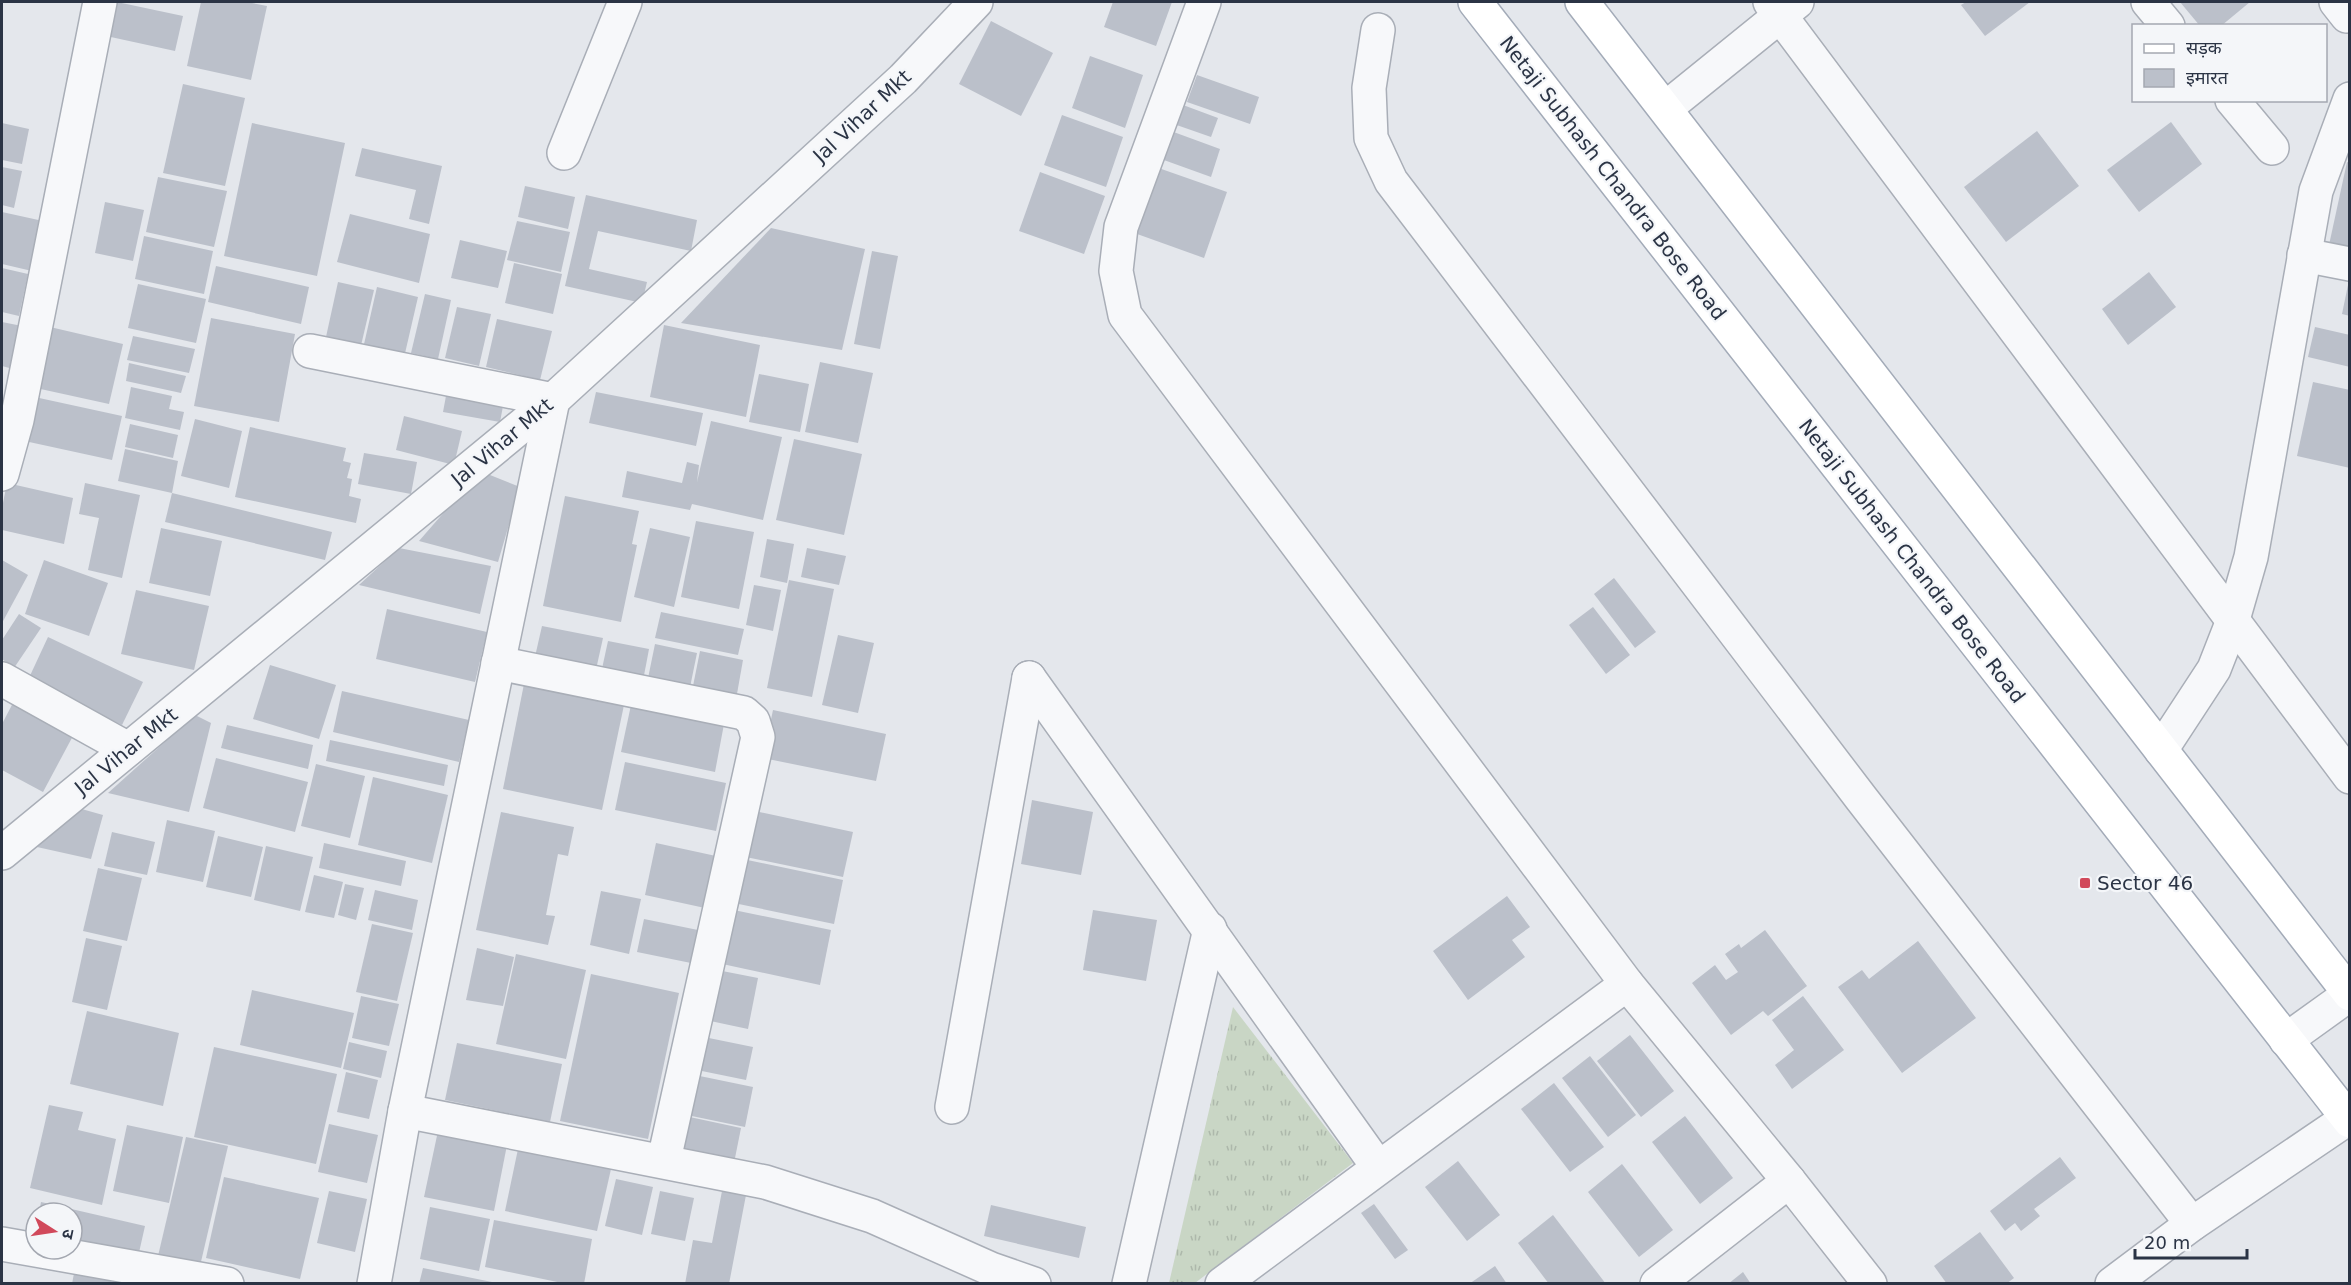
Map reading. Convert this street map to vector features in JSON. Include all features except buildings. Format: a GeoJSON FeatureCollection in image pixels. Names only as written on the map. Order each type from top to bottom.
{"type":"FeatureCollection","features":[{"type":"Feature","properties":{"kind":"main road","name":"Netaji Subhash Chandra Bose Road"},"geometry":{"type":"LineString","coordinates":[[1475,2],[2349,1118]]}},
{"type":"Feature","properties":{"kind":"main road"},"geometry":{"type":"LineString","coordinates":[[1582,2],[2349,994]]}},
{"type":"Feature","properties":{"kind":"street"},"geometry":{"type":"LineString","coordinates":[[2,474],[17,420],[100,2]]}},
{"type":"Feature","properties":{"kind":"street"},"geometry":{"type":"LineString","coordinates":[[564,153],[625,2]]}},
{"type":"Feature","properties":{"kind":"street","name":"Jal Vihar Mkt"},"geometry":{"type":"LineString","coordinates":[[2,853],[553,400],[903,79],[976,2]]}},
{"type":"Feature","properties":{"kind":"street"},"geometry":{"type":"LineString","coordinates":[[1204,2],[1121,227],[1116,271],[1125,315],[1178,382],[1627,984],[1789,1181],[1870,1284]]}},
{"type":"Feature","properties":{"kind":"street"},"geometry":{"type":"LineString","coordinates":[[2148,2],[2166,24]]}},
{"type":"Feature","properties":{"kind":"street"},"geometry":{"type":"LineString","coordinates":[[1666,108],[1783,6],[2232,623],[2349,777]]}},
{"type":"Feature","properties":{"kind":"street"},"geometry":{"type":"LineString","coordinates":[[1378,30],[1369,88],[1371,138],[1391,181],[1861,798],[2192,1224]]}},
{"type":"Feature","properties":{"kind":"street"},"geometry":{"type":"LineString","coordinates":[[2162,750],[2214,669],[2232,623],[2251,557],[2316,191],[2349,99]]}},
{"type":"Feature","properties":{"kind":"street"},"geometry":{"type":"LineString","coordinates":[[2234,102],[2272,147]]}},
{"type":"Feature","properties":{"kind":"street"},"geometry":{"type":"LineString","coordinates":[[2304,255],[2349,264]]}},
{"type":"Feature","properties":{"kind":"street"},"geometry":{"type":"LineString","coordinates":[[310,351],[553,400],[405,1111],[374,1284]]}},
{"type":"Feature","properties":{"kind":"street"},"geometry":{"type":"LineString","coordinates":[[498,663],[744,713],[753,721],[758,737],[664,1160]]}},
{"type":"Feature","properties":{"kind":"street"},"geometry":{"type":"LineString","coordinates":[[952,1107],[1029,678],[1378,1167]]}},
{"type":"Feature","properties":{"kind":"street"},"geometry":{"type":"LineString","coordinates":[[2,679],[128,749]]}},
{"type":"Feature","properties":{"kind":"street"},"geometry":{"type":"LineString","coordinates":[[1129,1284],[1210,929]]}},
{"type":"Feature","properties":{"kind":"street"},"geometry":{"type":"LineString","coordinates":[[1222,1284],[1627,984]]}},
{"type":"Feature","properties":{"kind":"street"},"geometry":{"type":"LineString","coordinates":[[2286,1040],[2349,994]]}},
{"type":"Feature","properties":{"kind":"street"},"geometry":{"type":"LineString","coordinates":[[405,1111],[664,1160],[765,1182],[872,1216],[991,1269],[1034,1284]]}},
{"type":"Feature","properties":{"kind":"street"},"geometry":{"type":"LineString","coordinates":[[2112,1284],[2192,1224],[2349,1118]]}},
{"type":"Feature","properties":{"kind":"street"},"geometry":{"type":"LineString","coordinates":[[1657,1284],[1789,1181]]}},
{"type":"Feature","properties":{"kind":"street"},"geometry":{"type":"LineString","coordinates":[[2,1244],[227,1284]]}},
{"type":"Feature","properties":{"kind":"green space"},"geometry":{"type":"Polygon","coordinates":[[[1233,1007],[1353,1163],[1195,1283],[1169,1283],[1233,1007]]]}},
{"type":"Feature","properties":{"kind":"place","name":"Sector 46"},"geometry":{"type":"Point","coordinates":[2085,883]}}]}
